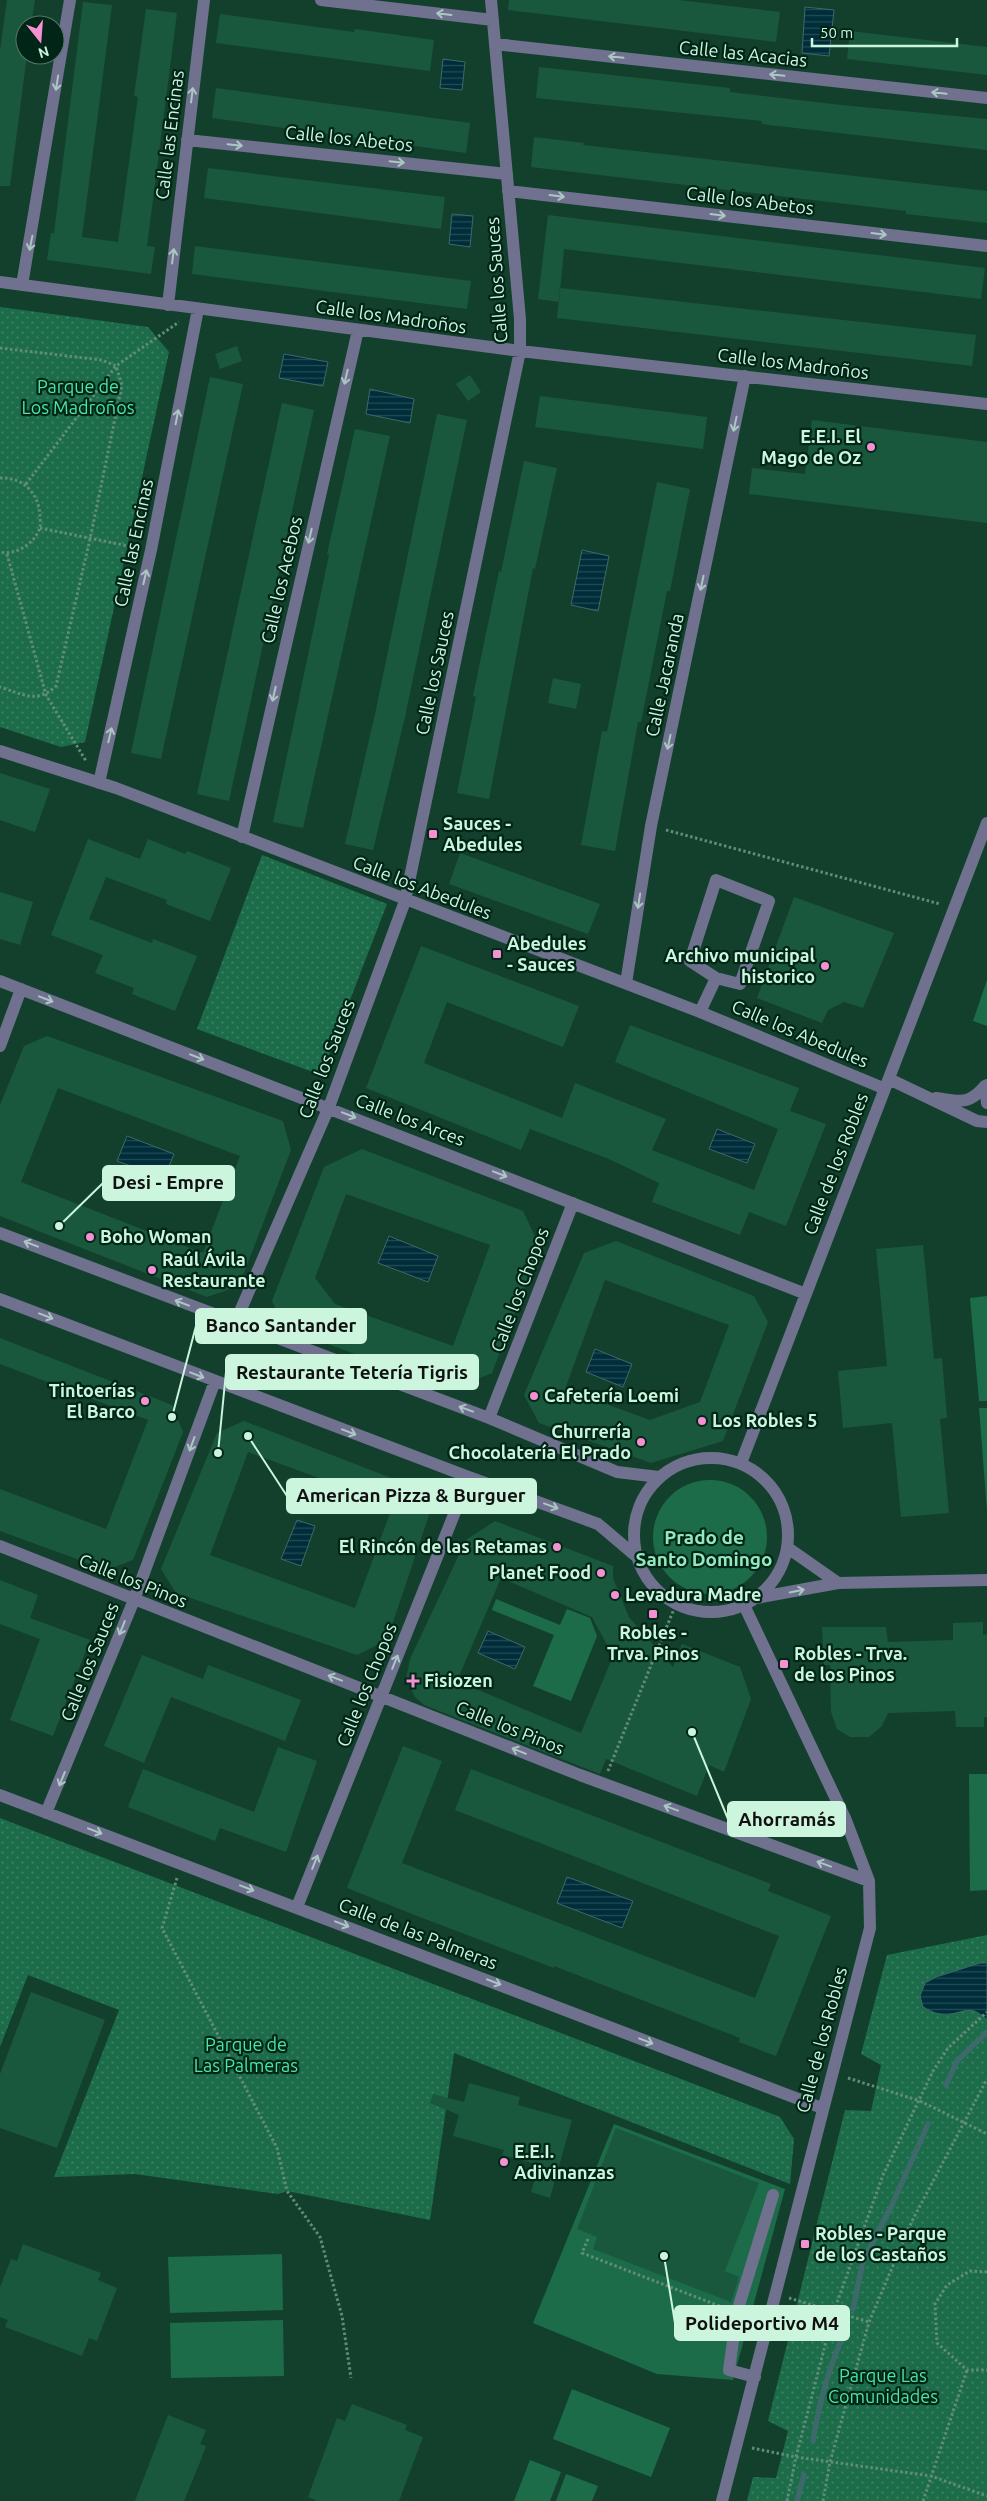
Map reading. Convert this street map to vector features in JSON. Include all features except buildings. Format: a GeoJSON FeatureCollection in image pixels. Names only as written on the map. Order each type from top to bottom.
{"type":"FeatureCollection","features":[{"type":"Feature","properties":{"kind":"street"},"geometry":{"type":"LineString","coordinates":[[22,285],[70,0]]}},
{"type":"Feature","properties":{"kind":"street","name":"Calle las Encinas"},"geometry":{"type":"LineString","coordinates":[[168,305],[204,0]]}},
{"type":"Feature","properties":{"kind":"street"},"geometry":{"type":"LineString","coordinates":[[320,0],[493,20]]}},
{"type":"Feature","properties":{"kind":"street","name":"Calle los Sauces"},"geometry":{"type":"LineString","coordinates":[[235,1323],[329,1107],[405,901],[520,351],[520,319],[491,0]]}},
{"type":"Feature","properties":{"kind":"street","name":"Calle las Acacias"},"geometry":{"type":"LineString","coordinates":[[495,44],[987,98]]}},
{"type":"Feature","properties":{"kind":"street","name":"Calle los Abetos"},"geometry":{"type":"LineString","coordinates":[[187,140],[507,174]]}},
{"type":"Feature","properties":{"kind":"street","name":"Calle los Abetos"},"geometry":{"type":"LineString","coordinates":[[508,191],[987,246]]}},
{"type":"Feature","properties":{"kind":"street","name":"Calle los Madroños"},"geometry":{"type":"LineString","coordinates":[[0,282],[520,351],[987,404]]}},
{"type":"Feature","properties":{"kind":"street","name":"Calle las Encinas"},"geometry":{"type":"LineString","coordinates":[[99,783],[151,550],[198,309]]}},
{"type":"Feature","properties":{"kind":"street","name":"Calle los Acebos"},"geometry":{"type":"LineString","coordinates":[[242,837],[358,330]]}},
{"type":"Feature","properties":{"kind":"street","name":"Calle Jacaranda"},"geometry":{"type":"LineString","coordinates":[[626,983],[651,826],[745,376]]}},
{"type":"Feature","properties":{"kind":"street","name":"Calle los Abedules"},"geometry":{"type":"LineString","coordinates":[[0,751],[99,783],[886,1084],[924,1096],[977,1121],[987,1122]]}},
{"type":"Feature","properties":{"kind":"street","name":"Calle de los Robles"},"geometry":{"type":"LineString","coordinates":[[741,1463],[987,823]]}},
{"type":"Feature","properties":{"kind":"street"},"geometry":{"type":"LineString","coordinates":[[716,880],[769,901],[740,984],[716,978],[690,961],[716,880]]}},
{"type":"Feature","properties":{"kind":"street"},"geometry":{"type":"LineString","coordinates":[[700,1012],[716,978]]}},
{"type":"Feature","properties":{"kind":"street","name":"Calle los Arces"},"geometry":{"type":"LineString","coordinates":[[0,981],[329,1107],[806,1294]]}},
{"type":"Feature","properties":{"kind":"street"},"geometry":{"type":"LineString","coordinates":[[0,1046],[21,989]]}},
{"type":"Feature","properties":{"kind":"street"},"geometry":{"type":"LineString","coordinates":[[924,1096],[961,1101],[975,1098],[986,1086]]}},
{"type":"Feature","properties":{"kind":"street"},"geometry":{"type":"LineString","coordinates":[[986,1086],[987,1102]]}},
{"type":"Feature","properties":{"kind":"street","name":"Calle los Chopos"},"geometry":{"type":"LineString","coordinates":[[490,1418],[573,1203]]}},
{"type":"Feature","properties":{"kind":"street"},"geometry":{"type":"LineString","coordinates":[[0,1232],[235,1323],[490,1418],[617,1472],[659,1477]]}},
{"type":"Feature","properties":{"kind":"street"},"geometry":{"type":"LineString","coordinates":[[0,1299],[468,1477],[598,1524],[637,1557]]}},
{"type":"Feature","properties":{"kind":"street","name":"Calle los Sauces"},"geometry":{"type":"LineString","coordinates":[[46,1814],[134,1600],[215,1381]]}},
{"type":"Feature","properties":{"kind":"street"},"geometry":{"type":"LineString","coordinates":[[720,1457],[741,1463],[763,1477],[779,1497],[788,1522],[788,1548],[782,1567],[771,1584],[756,1598],[744,1605],[721,1612],[698,1611],[676,1604],[655,1589],[641,1568],[637,1557],[634,1535],[636,1514],[645,1494],[659,1477],[677,1465],[698,1458],[720,1457]]}},
{"type":"Feature","properties":{"kind":"street","name":"Calle los Chopos"},"geometry":{"type":"LineString","coordinates":[[297,1907],[468,1477]]}},
{"type":"Feature","properties":{"kind":"street","name":"Calle los Pinos"},"geometry":{"type":"LineString","coordinates":[[0,1546],[603,1783],[869,1881]]}},
{"type":"Feature","properties":{"kind":"street"},"geometry":{"type":"LineString","coordinates":[[788,1548],[838,1583]]}},
{"type":"Feature","properties":{"kind":"street"},"geometry":{"type":"LineString","coordinates":[[756,1598],[838,1583],[987,1580]]}},
{"type":"Feature","properties":{"kind":"street","name":"Calle de los Robles"},"geometry":{"type":"LineString","coordinates":[[722,2501],[870,1928],[869,1881],[845,1818],[744,1605]]}},
{"type":"Feature","properties":{"kind":"street","name":"Calle de las Palmeras"},"geometry":{"type":"LineString","coordinates":[[0,1795],[822,2108]]}},
{"type":"Feature","properties":{"kind":"street"},"geometry":{"type":"LineString","coordinates":[[755,2377],[729,2370],[737,2312],[773,2195]]}},
{"type":"Feature","properties":{"kind":"path"},"geometry":{"type":"LineString","coordinates":[[26,484],[116,366],[198,309]]}},
{"type":"Feature","properties":{"kind":"path"},"geometry":{"type":"LineString","coordinates":[[0,348],[102,360],[116,366],[122,385],[90,539],[56,686],[46,695],[33,697],[0,687]]}},
{"type":"Feature","properties":{"kind":"path"},"geometry":{"type":"LineString","coordinates":[[0,478],[10,478],[26,484],[40,502],[40,528],[28,545],[7,554],[0,552]]}},
{"type":"Feature","properties":{"kind":"path"},"geometry":{"type":"LineString","coordinates":[[40,528],[151,550]]}},
{"type":"Feature","properties":{"kind":"path"},"geometry":{"type":"LineString","coordinates":[[7,554],[46,695],[99,783]]}},
{"type":"Feature","properties":{"kind":"path"},"geometry":{"type":"LineString","coordinates":[[651,826],[955,908]]}},
{"type":"Feature","properties":{"kind":"path"},"geometry":{"type":"LineString","coordinates":[[603,1783],[676,1604]]}},
{"type":"Feature","properties":{"kind":"path"},"geometry":{"type":"LineString","coordinates":[[182,1863],[162,1928],[277,2148],[287,2191],[320,2237],[342,2316],[351,2378]]}},
{"type":"Feature","properties":{"kind":"path"},"geometry":{"type":"LineString","coordinates":[[787,2501],[796,2457],[834,2310],[883,2175],[933,2072],[948,2048],[987,2012]]}},
{"type":"Feature","properties":{"kind":"path"},"geometry":{"type":"LineString","coordinates":[[833,2074],[920,2101],[987,2134]]}},
{"type":"Feature","properties":{"kind":"path"},"geometry":{"type":"LineString","coordinates":[[823,2501],[830,2462],[869,2322],[912,2221],[987,2079]]}},
{"type":"Feature","properties":{"kind":"path"},"geometry":{"type":"LineString","coordinates":[[588,2239],[582,2254],[737,2312]]}},
{"type":"Feature","properties":{"kind":"path"},"geometry":{"type":"LineString","coordinates":[[987,2272],[970,2271],[947,2285],[935,2304],[937,2343],[967,2370],[987,2370]]}},
{"type":"Feature","properties":{"kind":"path"},"geometry":{"type":"LineString","coordinates":[[776,2295],[834,2310],[869,2322]]}},
{"type":"Feature","properties":{"kind":"path"},"geometry":{"type":"LineString","coordinates":[[924,2501],[967,2370]]}},
{"type":"Feature","properties":{"kind":"path"},"geometry":{"type":"LineString","coordinates":[[737,2444],[796,2457],[932,2476],[987,2496]]}},
{"type":"Feature","properties":{"kind":"green space","name":"Parque de Los Madroños"},"geometry":{"type":"Polygon","coordinates":[[[0,307],[148,327],[169,352],[85,742],[61,747],[0,727],[0,307]]]}},
{"type":"Feature","properties":{"kind":"green space"},"geometry":{"type":"Polygon","coordinates":[[[262,855],[387,904],[321,1075],[197,1029],[262,855]]]}},
{"type":"Feature","properties":{"kind":"green space"},"geometry":{"type":"Polygon","coordinates":[[[987,980],[987,1026],[973,1021],[987,980]]]}},
{"type":"Feature","properties":{"kind":"green space"},"geometry":{"type":"Polygon","coordinates":[[[987,1296],[987,1401],[979,1401],[970,1298],[987,1296]]]}},
{"type":"Feature","properties":{"kind":"green space"},"geometry":{"type":"Polygon","coordinates":[[[979,1408],[987,1408],[987,1511],[979,1408]]]}},
{"type":"Feature","properties":{"kind":"green space"},"geometry":{"type":"Polygon","coordinates":[[[710,1480],[732,1484],[750,1497],[763,1515],[767,1537],[763,1559],[750,1577],[732,1590],[710,1594],[688,1590],[670,1577],[657,1559],[653,1537],[657,1515],[670,1497],[688,1484],[710,1480]]]}},
{"type":"Feature","properties":{"kind":"green space"},"geometry":{"type":"Polygon","coordinates":[[[496,1599],[560,1625],[567,1609],[590,1618],[597,1636],[571,1701],[533,1686],[554,1635],[492,1610],[496,1599]]]}},
{"type":"Feature","properties":{"kind":"green space"},"geometry":{"type":"Polygon","coordinates":[[[969,1774],[987,1774],[987,1890],[970,1891],[969,1774]]]}},
{"type":"Feature","properties":{"kind":"green space","name":"Parque de Las Palmeras"},"geometry":{"type":"Polygon","coordinates":[[[0,1818],[780,2117],[794,2139],[790,2184],[454,2053],[430,2220],[287,2191],[278,2194],[135,2174],[54,2177],[119,2010],[28,1975],[0,2047],[0,1818]]]}},
{"type":"Feature","properties":{"kind":"green space","name":"Parque Las Comunidades"},"geometry":{"type":"Polygon","coordinates":[[[987,1935],[987,2501],[747,2501],[753,2477],[776,2478],[788,2431],[768,2421],[845,2110],[871,2111],[881,2065],[861,2054],[887,1955],[987,1935]]]}},
{"type":"Feature","properties":{"kind":"green space"},"geometry":{"type":"Polygon","coordinates":[[[614,2124],[785,2189],[733,2380],[657,2374],[533,2323],[614,2124]]]}},
{"type":"Feature","properties":{"kind":"green space"},"geometry":{"type":"Polygon","coordinates":[[[282,2254],[283,2310],[170,2313],[168,2257],[282,2254]]]}},
{"type":"Feature","properties":{"kind":"green space"},"geometry":{"type":"Polygon","coordinates":[[[283,2320],[284,2376],[171,2378],[170,2323],[283,2320]]]}},
{"type":"Feature","properties":{"kind":"green space"},"geometry":{"type":"Polygon","coordinates":[[[572,2389],[670,2428],[651,2477],[553,2439],[572,2389]]]}},
{"type":"Feature","properties":{"kind":"green space"},"geometry":{"type":"Polygon","coordinates":[[[530,2460],[561,2472],[550,2501],[514,2501],[530,2460]]]}},
{"type":"Feature","properties":{"kind":"green space"},"geometry":{"type":"Polygon","coordinates":[[[566,2474],[598,2486],[592,2501],[556,2501],[566,2474]]]}},
{"type":"Feature","properties":{"kind":"water"},"geometry":{"type":"Polygon","coordinates":[[[805,7],[834,10],[829,56],[802,53],[805,7]]]}},
{"type":"Feature","properties":{"kind":"water"},"geometry":{"type":"Polygon","coordinates":[[[443,59],[465,62],[462,90],[440,88],[443,59]]]}},
{"type":"Feature","properties":{"kind":"water"},"geometry":{"type":"Polygon","coordinates":[[[452,214],[473,216],[470,247],[449,244],[452,214]]]}},
{"type":"Feature","properties":{"kind":"water"},"geometry":{"type":"Polygon","coordinates":[[[284,354],[328,362],[323,386],[279,378],[284,354]]]}},
{"type":"Feature","properties":{"kind":"water"},"geometry":{"type":"Polygon","coordinates":[[[370,389],[414,399],[410,423],[366,414],[370,389]]]}},
{"type":"Feature","properties":{"kind":"water"},"geometry":{"type":"Polygon","coordinates":[[[582,550],[609,556],[598,611],[571,605],[582,550]]]}},
{"type":"Feature","properties":{"kind":"water"},"geometry":{"type":"Polygon","coordinates":[[[717,1129],[755,1144],[747,1163],[709,1149],[717,1129]]]}},
{"type":"Feature","properties":{"kind":"water"},"geometry":{"type":"Polygon","coordinates":[[[127,1136],[174,1154],[164,1178],[117,1161],[127,1136]]]}},
{"type":"Feature","properties":{"kind":"water"},"geometry":{"type":"Polygon","coordinates":[[[389,1236],[438,1256],[428,1282],[378,1263],[389,1236]]]}},
{"type":"Feature","properties":{"kind":"water"},"geometry":{"type":"Polygon","coordinates":[[[595,1349],[632,1364],[623,1387],[586,1372],[595,1349]]]}},
{"type":"Feature","properties":{"kind":"water"},"geometry":{"type":"Polygon","coordinates":[[[297,1520],[315,1526],[301,1566],[281,1559],[297,1520]]]}},
{"type":"Feature","properties":{"kind":"water"},"geometry":{"type":"Polygon","coordinates":[[[488,1631],[525,1647],[515,1669],[478,1653],[488,1631]]]}},
{"type":"Feature","properties":{"kind":"water"},"geometry":{"type":"Polygon","coordinates":[[[567,1877],[633,1901],[622,1928],[557,1903],[567,1877]]]}},
{"type":"Feature","properties":{"kind":"water"},"geometry":{"type":"Polygon","coordinates":[[[980,1963],[987,1963],[987,2020],[975,2011],[939,2014],[923,2007],[920,1996],[925,1983],[936,1977],[980,1963]]]}},
{"type":"Feature","properties":{"kind":"waterway"},"geometry":{"type":"LineString","coordinates":[[946,2085],[957,2061],[987,2032]]}},
{"type":"Feature","properties":{"kind":"waterway"},"geometry":{"type":"LineString","coordinates":[[853,2309],[863,2261],[892,2205],[928,2124]]}},
{"type":"Feature","properties":{"kind":"waterway"},"geometry":{"type":"LineString","coordinates":[[813,2441],[826,2382],[847,2325]]}},
{"type":"Feature","properties":{"kind":"waterway"},"geometry":{"type":"LineString","coordinates":[[797,2501],[804,2475]]}},
{"type":"Feature","properties":{"kind":"place","name":"E.E.I. El Mago de Oz"},"geometry":{"type":"Point","coordinates":[871,447]}},
{"type":"Feature","properties":{"kind":"place","name":"Sauces - Abedules"},"geometry":{"type":"Point","coordinates":[433,834]}},
{"type":"Feature","properties":{"kind":"place","name":"Abedules - Sauces"},"geometry":{"type":"Point","coordinates":[497,954]}},
{"type":"Feature","properties":{"kind":"place","name":"Archivo municipal historico"},"geometry":{"type":"Point","coordinates":[825,966]}},
{"type":"Feature","properties":{"kind":"place","name":"Desi - Empre"},"geometry":{"type":"Point","coordinates":[59,1226]}},
{"type":"Feature","properties":{"kind":"place","name":"Boho Woman"},"geometry":{"type":"Point","coordinates":[90,1237]}},
{"type":"Feature","properties":{"kind":"place","name":"Raúl Ávila Restaurante"},"geometry":{"type":"Point","coordinates":[152,1270]}},
{"type":"Feature","properties":{"kind":"place","name":"Cafetería Loemi"},"geometry":{"type":"Point","coordinates":[534,1396]}},
{"type":"Feature","properties":{"kind":"place","name":"Tintoerías El Barco"},"geometry":{"type":"Point","coordinates":[145,1401]}},
{"type":"Feature","properties":{"kind":"place","name":"Banco Santander"},"geometry":{"type":"Point","coordinates":[172,1417]}},
{"type":"Feature","properties":{"kind":"place","name":"Los Robles 5"},"geometry":{"type":"Point","coordinates":[702,1421]}},
{"type":"Feature","properties":{"kind":"place","name":"American Pizza & Burguer"},"geometry":{"type":"Point","coordinates":[248,1436]}},
{"type":"Feature","properties":{"kind":"place","name":"Churrería Chocolatería El Prado"},"geometry":{"type":"Point","coordinates":[641,1442]}},
{"type":"Feature","properties":{"kind":"place","name":"Restaurante Tetería Tigris"},"geometry":{"type":"Point","coordinates":[218,1453]}},
{"type":"Feature","properties":{"kind":"place","name":"El Rincón de las Retamas"},"geometry":{"type":"Point","coordinates":[557,1547]}},
{"type":"Feature","properties":{"kind":"place","name":"Planet Food"},"geometry":{"type":"Point","coordinates":[601,1573]}},
{"type":"Feature","properties":{"kind":"place","name":"Levadura Madre"},"geometry":{"type":"Point","coordinates":[615,1595]}},
{"type":"Feature","properties":{"kind":"place","name":"Robles - Trva. Pinos"},"geometry":{"type":"Point","coordinates":[653,1614]}},
{"type":"Feature","properties":{"kind":"place","name":"Robles - Trva. de los Pinos"},"geometry":{"type":"Point","coordinates":[784,1664]}},
{"type":"Feature","properties":{"kind":"place","name":"Fisiozen"},"geometry":{"type":"Point","coordinates":[413,1681]}},
{"type":"Feature","properties":{"kind":"place","name":"Ahorramás"},"geometry":{"type":"Point","coordinates":[692,1732]}},
{"type":"Feature","properties":{"kind":"place","name":"E.E.I. Adivinanzas"},"geometry":{"type":"Point","coordinates":[504,2162]}},
{"type":"Feature","properties":{"kind":"place","name":"Robles - Parque de los Castaños"},"geometry":{"type":"Point","coordinates":[805,2244]}},
{"type":"Feature","properties":{"kind":"place","name":"Polideportivo M4"},"geometry":{"type":"Point","coordinates":[664,2256]}},
{"type":"Feature","properties":{"kind":"district","name":"Prado de Santo Domingo"},"geometry":{"type":"Point","coordinates":[704,1548]}}]}
